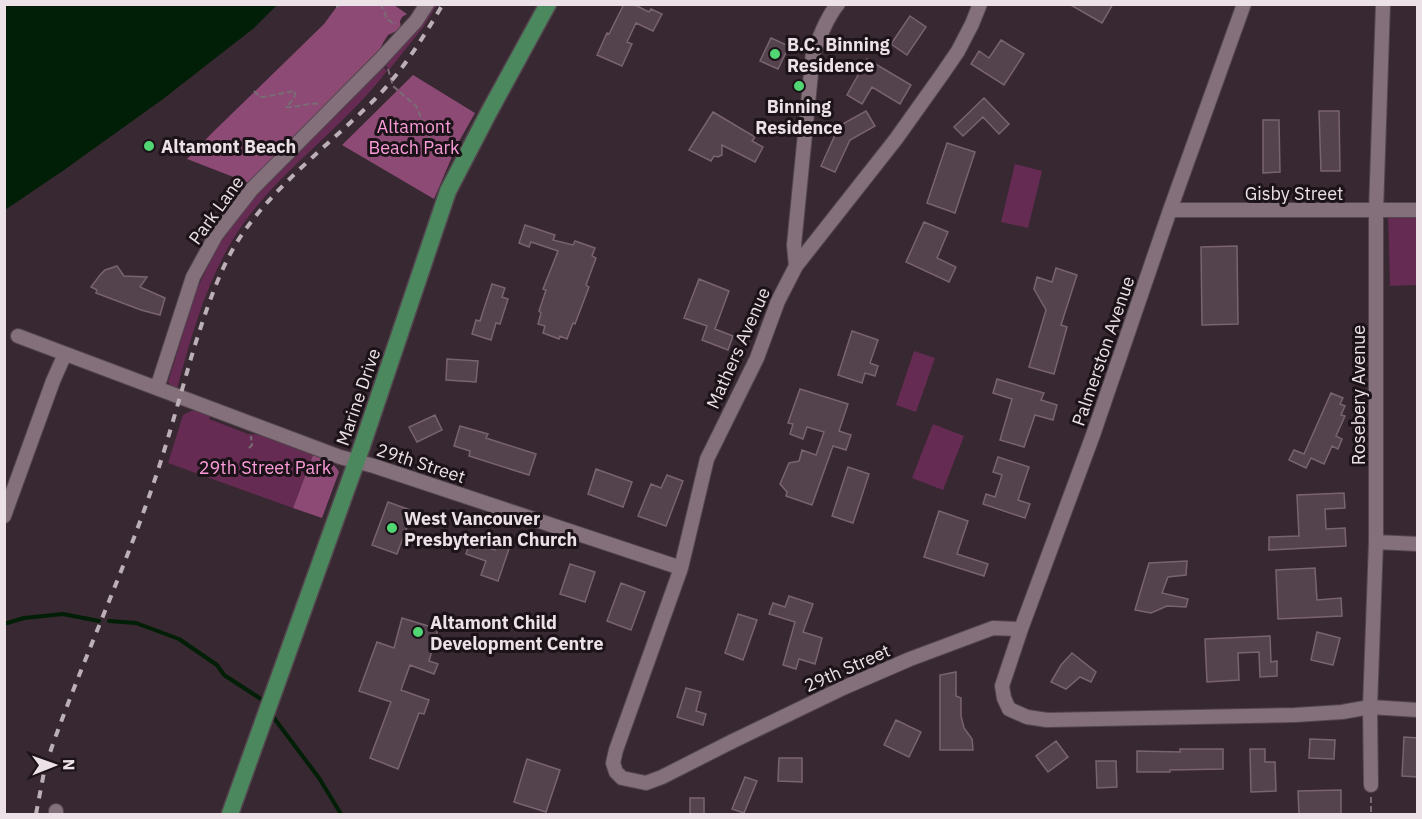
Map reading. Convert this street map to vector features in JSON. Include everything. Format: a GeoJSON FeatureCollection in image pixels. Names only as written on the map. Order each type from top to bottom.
{"type":"FeatureCollection","features":[{"type":"Feature","properties":{"kind":"main road","name":"Marine Drive"},"geometry":{"type":"LineString","coordinates":[[230,814],[357,462],[448,191],[548,4]]}},
{"type":"Feature","properties":{"kind":"street","name":"Park Lane"},"geometry":{"type":"LineString","coordinates":[[157,388],[194,277],[216,235],[252,189],[380,60],[416,21],[427,4]]}},
{"type":"Feature","properties":{"kind":"street"},"geometry":{"type":"LineString","coordinates":[[796,266],[794,245],[813,53],[838,4]]}},
{"type":"Feature","properties":{"kind":"street","name":"Mathers Avenue"},"geometry":{"type":"LineString","coordinates":[[616,750],[681,568],[707,459],[757,358],[778,301],[796,266],[896,139],[943,73],[963,42],[980,4]]}},
{"type":"Feature","properties":{"kind":"street","name":"Palmerston Avenue"},"geometry":{"type":"LineString","coordinates":[[1244,4],[1021,629],[1002,686],[1004,698],[1009,709],[1027,717],[1047,720],[1295,715],[1342,712],[1370,707]]}},
{"type":"Feature","properties":{"kind":"street","name":"Rosebery Avenue"},"geometry":{"type":"LineString","coordinates":[[1371,785],[1370,707],[1376,542],[1376,211],[1383,4]]}},
{"type":"Feature","properties":{"kind":"street","name":"Gisby Street"},"geometry":{"type":"LineString","coordinates":[[1170,210],[1418,210]]}},
{"type":"Feature","properties":{"kind":"street","name":"29th Street"},"geometry":{"type":"LineString","coordinates":[[18,336],[318,449],[681,568]]}},
{"type":"Feature","properties":{"kind":"street"},"geometry":{"type":"LineString","coordinates":[[4,516],[65,354]]}},
{"type":"Feature","properties":{"kind":"street"},"geometry":{"type":"LineString","coordinates":[[1376,542],[1418,544]]}},
{"type":"Feature","properties":{"kind":"street","name":"29th Street"},"geometry":{"type":"LineString","coordinates":[[616,750],[613,763],[616,772],[622,778],[646,783],[843,688],[910,659],[993,628],[1021,629]]}},
{"type":"Feature","properties":{"kind":"street"},"geometry":{"type":"LineString","coordinates":[[1370,707],[1418,710]]}},
{"type":"Feature","properties":{"kind":"path"},"geometry":{"type":"LineString","coordinates":[[336,7],[343,4]]}},
{"type":"Feature","properties":{"kind":"path"},"geometry":{"type":"LineString","coordinates":[[380,4],[386,12],[386,18],[394,24],[399,22]]}},
{"type":"Feature","properties":{"kind":"path"},"geometry":{"type":"LineString","coordinates":[[384,65],[388,69],[393,86],[416,106],[426,133],[433,144],[452,152]]}},
{"type":"Feature","properties":{"kind":"path"},"geometry":{"type":"LineString","coordinates":[[254,92],[264,97],[295,91],[294,99],[285,106],[286,108],[312,103],[319,104]]}},
{"type":"Feature","properties":{"kind":"path"},"geometry":{"type":"LineString","coordinates":[[250,434],[251,448]]}},
{"type":"Feature","properties":{"kind":"path"},"geometry":{"type":"LineString","coordinates":[[1371,785],[1371,814]]}},
{"type":"Feature","properties":{"kind":"green space","name":"Altamont Beach Park"},"geometry":{"type":"Polygon","coordinates":[[[338,5],[394,5],[407,14],[400,21],[401,29],[388,35],[378,54],[249,183],[187,159],[324,24],[338,5]]]}},
{"type":"Feature","properties":{"kind":"green space"},"geometry":{"type":"Polygon","coordinates":[[[432,5],[437,5],[424,26],[389,70],[385,65],[432,5]]]}},
{"type":"Feature","properties":{"kind":"green space"},"geometry":{"type":"Polygon","coordinates":[[[383,66],[387,71],[370,91],[277,184],[243,224],[220,262],[203,304],[177,389],[172,387],[168,382],[197,289],[228,227],[254,193],[383,66]]]}},
{"type":"Feature","properties":{"kind":"green space","name":"Altamont Beach Park"},"geometry":{"type":"Polygon","coordinates":[[[413,75],[475,113],[457,145],[434,199],[342,145],[413,75]]]}},
{"type":"Feature","properties":{"kind":"green space"},"geometry":{"type":"Polygon","coordinates":[[[1015,164],[1042,171],[1028,228],[1001,222],[1015,164]]]}},
{"type":"Feature","properties":{"kind":"green space"},"geometry":{"type":"Polygon","coordinates":[[[1417,210],[1417,285],[1390,286],[1388,211],[1417,210]]]}},
{"type":"Feature","properties":{"kind":"green space"},"geometry":{"type":"Polygon","coordinates":[[[914,351],[935,358],[916,412],[896,405],[914,351]]]}},
{"type":"Feature","properties":{"kind":"green space","name":"29th Street Park"},"geometry":{"type":"Polygon","coordinates":[[[191,411],[200,411],[211,415],[209,419],[248,434],[263,435],[313,455],[293,508],[168,463],[183,415],[191,411]]]}},
{"type":"Feature","properties":{"kind":"green space"},"geometry":{"type":"Polygon","coordinates":[[[933,424],[964,436],[943,490],[912,478],[933,424]]]}},
{"type":"Feature","properties":{"kind":"green space"},"geometry":{"type":"Polygon","coordinates":[[[313,455],[331,463],[339,472],[322,518],[293,508],[313,455]]]}},
{"type":"Feature","properties":{"kind":"shaded area"},"geometry":{"type":"Polygon","coordinates":[[[5,4],[277,5],[254,28],[163,99],[5,210],[5,4]]]}},
{"type":"Feature","properties":{"kind":"building"},"geometry":{"type":"Polygon","coordinates":[[[624,4],[633,4],[649,12],[651,9],[662,14],[653,31],[636,23],[627,42],[632,44],[622,66],[597,55],[624,4]]]}},
{"type":"Feature","properties":{"kind":"building"},"geometry":{"type":"Polygon","coordinates":[[[1069,4],[1113,4],[1102,23],[1069,4]]]}},
{"type":"Feature","properties":{"kind":"building"},"geometry":{"type":"Polygon","coordinates":[[[910,16],[926,27],[907,55],[891,44],[910,16]]]}},
{"type":"Feature","properties":{"kind":"building","name":"B.C. Binning Residence"},"geometry":{"type":"Polygon","coordinates":[[[771,38],[789,46],[778,69],[760,61],[771,38]]]}},
{"type":"Feature","properties":{"kind":"building"},"geometry":{"type":"Polygon","coordinates":[[[1001,40],[1024,54],[1004,85],[971,64],[979,51],[989,58],[1001,40]]]}},
{"type":"Feature","properties":{"kind":"building"},"geometry":{"type":"Polygon","coordinates":[[[867,59],[911,85],[900,104],[872,87],[862,104],[847,95],[867,59]]]}},
{"type":"Feature","properties":{"kind":"building"},"geometry":{"type":"Polygon","coordinates":[[[984,98],[1009,124],[999,134],[983,117],[963,136],[954,127],[984,98]]]}},
{"type":"Feature","properties":{"kind":"building"},"geometry":{"type":"Polygon","coordinates":[[[866,111],[875,126],[850,140],[835,172],[821,166],[839,126],[866,111]]]}},
{"type":"Feature","properties":{"kind":"building"},"geometry":{"type":"Polygon","coordinates":[[[1319,111],[1339,111],[1340,171],[1321,171],[1319,111]]]}},
{"type":"Feature","properties":{"kind":"building"},"geometry":{"type":"Polygon","coordinates":[[[713,112],[755,137],[752,141],[763,147],[755,162],[722,145],[722,155],[714,156],[711,161],[689,150],[713,112]]]}},
{"type":"Feature","properties":{"kind":"building"},"geometry":{"type":"Polygon","coordinates":[[[1263,120],[1279,120],[1280,172],[1263,173],[1263,120]]]}},
{"type":"Feature","properties":{"kind":"building"},"geometry":{"type":"Polygon","coordinates":[[[947,143],[975,152],[955,213],[927,203],[947,143]]]}},
{"type":"Feature","properties":{"kind":"building"},"geometry":{"type":"Polygon","coordinates":[[[924,222],[948,232],[937,258],[956,267],[949,282],[906,262],[924,222]]]}},
{"type":"Feature","properties":{"kind":"building"},"geometry":{"type":"Polygon","coordinates":[[[525,225],[555,235],[553,240],[573,245],[575,241],[595,248],[592,256],[596,258],[586,285],[589,287],[567,339],[560,336],[559,339],[543,333],[545,326],[538,324],[541,313],[539,311],[546,290],[543,289],[558,251],[531,242],[529,247],[519,243],[525,225]]]}},
{"type":"Feature","properties":{"kind":"building"},"geometry":{"type":"Polygon","coordinates":[[[1237,246],[1238,324],[1202,325],[1201,247],[1237,246]]]}},
{"type":"Feature","properties":{"kind":"building"},"geometry":{"type":"Polygon","coordinates":[[[117,266],[124,276],[147,277],[140,287],[165,298],[160,315],[96,293],[97,290],[91,287],[100,275],[105,270],[117,266]]]}},
{"type":"Feature","properties":{"kind":"building"},"geometry":{"type":"Polygon","coordinates":[[[1056,268],[1077,275],[1061,325],[1067,327],[1054,374],[1029,367],[1046,310],[1034,289],[1037,277],[1052,282],[1056,268]]]}},
{"type":"Feature","properties":{"kind":"building"},"geometry":{"type":"Polygon","coordinates":[[[699,279],[729,291],[715,329],[733,336],[728,350],[702,340],[707,326],[684,318],[699,279]]]}},
{"type":"Feature","properties":{"kind":"building"},"geometry":{"type":"Polygon","coordinates":[[[492,284],[505,288],[502,297],[508,299],[500,324],[496,323],[491,340],[472,334],[476,320],[480,321],[492,284]]]}},
{"type":"Feature","properties":{"kind":"building"},"geometry":{"type":"Polygon","coordinates":[[[852,331],[878,340],[870,363],[878,366],[875,376],[865,373],[862,383],[838,375],[852,331]]]}},
{"type":"Feature","properties":{"kind":"building"},"geometry":{"type":"Polygon","coordinates":[[[447,359],[478,361],[476,382],[446,380],[447,359]]]}},
{"type":"Feature","properties":{"kind":"building"},"geometry":{"type":"Polygon","coordinates":[[[997,379],[1044,393],[1041,400],[1057,405],[1053,420],[1035,415],[1024,447],[1000,440],[1012,399],[993,393],[997,379]]]}},
{"type":"Feature","properties":{"kind":"building"},"geometry":{"type":"Polygon","coordinates":[[[800,389],[848,404],[839,431],[851,435],[846,450],[833,446],[812,505],[786,496],[787,492],[780,484],[789,463],[799,461],[802,450],[816,455],[824,432],[807,427],[803,439],[790,434],[793,424],[788,423],[800,389]]]}},
{"type":"Feature","properties":{"kind":"building"},"geometry":{"type":"Polygon","coordinates":[[[1331,393],[1343,398],[1340,404],[1345,406],[1341,415],[1345,416],[1336,436],[1342,439],[1338,449],[1332,446],[1324,464],[1311,458],[1306,468],[1289,460],[1294,450],[1304,454],[1331,393]]]}},
{"type":"Feature","properties":{"kind":"building"},"geometry":{"type":"Polygon","coordinates":[[[435,415],[442,430],[417,442],[409,427],[435,415]]]}},
{"type":"Feature","properties":{"kind":"building"},"geometry":{"type":"Polygon","coordinates":[[[460,426],[488,434],[486,438],[536,454],[529,475],[469,456],[470,451],[454,446],[460,426]]]}},
{"type":"Feature","properties":{"kind":"building"},"geometry":{"type":"Polygon","coordinates":[[[998,457],[1029,467],[1018,500],[1030,504],[1025,518],[983,504],[986,494],[995,497],[1002,475],[993,472],[998,457]]]}},
{"type":"Feature","properties":{"kind":"building"},"geometry":{"type":"Polygon","coordinates":[[[848,467],[869,474],[853,523],[832,516],[848,467]]]}},
{"type":"Feature","properties":{"kind":"building"},"geometry":{"type":"Polygon","coordinates":[[[596,469],[632,482],[623,507],[588,494],[596,469]]]}},
{"type":"Feature","properties":{"kind":"building"},"geometry":{"type":"Polygon","coordinates":[[[667,475],[683,481],[666,526],[638,516],[651,484],[661,488],[667,475]]]}},
{"type":"Feature","properties":{"kind":"building"},"geometry":{"type":"Polygon","coordinates":[[[1344,493],[1345,508],[1325,509],[1326,529],[1345,528],[1346,546],[1269,550],[1269,537],[1299,536],[1297,495],[1344,493]]]}},
{"type":"Feature","properties":{"kind":"building","name":"West Vancouver Presbyterian Church"},"geometry":{"type":"Polygon","coordinates":[[[388,502],[413,511],[397,554],[372,545],[388,502]]]}},
{"type":"Feature","properties":{"kind":"building"},"geometry":{"type":"Polygon","coordinates":[[[939,511],[968,521],[957,554],[988,564],[984,576],[924,557],[939,511]]]}},
{"type":"Feature","properties":{"kind":"building"},"geometry":{"type":"Polygon","coordinates":[[[500,536],[512,540],[498,581],[481,575],[486,561],[466,554],[470,542],[495,550],[500,536]]]}},
{"type":"Feature","properties":{"kind":"building"},"geometry":{"type":"Polygon","coordinates":[[[1187,561],[1186,575],[1168,577],[1162,593],[1188,599],[1186,607],[1167,606],[1151,613],[1135,610],[1149,563],[1187,561]]]}},
{"type":"Feature","properties":{"kind":"building"},"geometry":{"type":"Polygon","coordinates":[[[570,564],[595,572],[585,602],[560,594],[570,564]]]}},
{"type":"Feature","properties":{"kind":"building"},"geometry":{"type":"Polygon","coordinates":[[[1315,568],[1317,600],[1341,598],[1342,616],[1278,619],[1276,570],[1315,568]]]}},
{"type":"Feature","properties":{"kind":"building"},"geometry":{"type":"Polygon","coordinates":[[[621,583],[645,592],[631,630],[607,621],[621,583]]]}},
{"type":"Feature","properties":{"kind":"building"},"geometry":{"type":"Polygon","coordinates":[[[789,596],[813,604],[803,632],[822,638],[815,664],[799,659],[796,669],[783,665],[795,622],[769,614],[773,603],[785,607],[789,596]]]}},
{"type":"Feature","properties":{"kind":"building"},"geometry":{"type":"Polygon","coordinates":[[[738,614],[757,620],[743,660],[725,653],[738,614]]]}},
{"type":"Feature","properties":{"kind":"building"},"geometry":{"type":"Polygon","coordinates":[[[402,618],[438,629],[429,661],[438,664],[434,674],[410,665],[401,690],[429,700],[424,714],[419,713],[398,769],[370,758],[391,702],[359,691],[377,642],[394,648],[402,618]]]}},
{"type":"Feature","properties":{"kind":"building"},"geometry":{"type":"Polygon","coordinates":[[[1317,632],[1340,638],[1333,665],[1311,660],[1317,632]]]}},
{"type":"Feature","properties":{"kind":"building"},"geometry":{"type":"Polygon","coordinates":[[[1270,636],[1271,662],[1277,661],[1277,676],[1260,677],[1259,652],[1238,653],[1239,680],[1207,682],[1205,639],[1270,636]]]}},
{"type":"Feature","properties":{"kind":"building"},"geometry":{"type":"Polygon","coordinates":[[[1072,653],[1096,672],[1091,682],[1080,677],[1066,689],[1051,682],[1061,665],[1072,653]]]}},
{"type":"Feature","properties":{"kind":"building"},"geometry":{"type":"Polygon","coordinates":[[[956,672],[956,696],[961,698],[961,716],[964,728],[972,739],[973,750],[940,750],[940,675],[956,672]]]}},
{"type":"Feature","properties":{"kind":"building"},"geometry":{"type":"Polygon","coordinates":[[[686,688],[701,692],[696,711],[706,714],[703,725],[677,717],[686,688]]]}},
{"type":"Feature","properties":{"kind":"building"},"geometry":{"type":"Polygon","coordinates":[[[896,720],[921,732],[909,757],[884,745],[896,720]]]}},
{"type":"Feature","properties":{"kind":"building"},"geometry":{"type":"Polygon","coordinates":[[[1404,737],[1418,738],[1418,777],[1402,776],[1404,737]]]}},
{"type":"Feature","properties":{"kind":"building"},"geometry":{"type":"Polygon","coordinates":[[[1310,739],[1335,740],[1334,759],[1309,758],[1310,739]]]}},
{"type":"Feature","properties":{"kind":"building"},"geometry":{"type":"Polygon","coordinates":[[[1056,741],[1068,757],[1048,772],[1036,756],[1056,741]]]}},
{"type":"Feature","properties":{"kind":"building"},"geometry":{"type":"Polygon","coordinates":[[[1180,749],[1223,749],[1223,769],[1137,772],[1137,751],[1180,752],[1180,749]]]}},
{"type":"Feature","properties":{"kind":"building"},"geometry":{"type":"Polygon","coordinates":[[[1250,749],[1265,749],[1265,762],[1275,762],[1276,791],[1251,792],[1250,749]]]}},
{"type":"Feature","properties":{"kind":"building"},"geometry":{"type":"Polygon","coordinates":[[[779,758],[802,758],[802,782],[778,781],[779,758]]]}},
{"type":"Feature","properties":{"kind":"building"},"geometry":{"type":"Polygon","coordinates":[[[527,759],[560,770],[546,812],[514,802],[527,759]]]}},
{"type":"Feature","properties":{"kind":"building"},"geometry":{"type":"Polygon","coordinates":[[[1096,761],[1116,761],[1117,787],[1097,788],[1096,761]]]}},
{"type":"Feature","properties":{"kind":"building"},"geometry":{"type":"Polygon","coordinates":[[[745,777],[757,781],[744,813],[732,809],[745,777]]]}},
{"type":"Feature","properties":{"kind":"building"},"geometry":{"type":"Polygon","coordinates":[[[1341,790],[1341,814],[1299,814],[1298,791],[1341,790]]]}},
{"type":"Feature","properties":{"kind":"building"},"geometry":{"type":"Polygon","coordinates":[[[690,798],[704,798],[704,814],[690,814],[690,798]]]}},
{"type":"Feature","properties":{"kind":"waterway"},"geometry":{"type":"LineString","coordinates":[[4,624],[24,618],[63,614],[99,621]]}},
{"type":"Feature","properties":{"kind":"waterway"},"geometry":{"type":"LineString","coordinates":[[109,621],[136,623],[179,639],[217,665],[224,675],[261,699]]}},
{"type":"Feature","properties":{"kind":"waterway"},"geometry":{"type":"LineString","coordinates":[[271,714],[319,778],[341,814]]}},
{"type":"Feature","properties":{"kind":"railway"},"geometry":{"type":"LineString","coordinates":[[36,814],[45,767],[146,504],[163,455],[202,322],[216,284],[234,247],[248,226],[281,188],[374,100],[394,78],[420,42],[443,4]]}},
{"type":"Feature","properties":{"kind":"place","name":"B.C. Binning Residence"},"geometry":{"type":"Point","coordinates":[775,54]}},
{"type":"Feature","properties":{"kind":"place","name":"Binning Residence"},"geometry":{"type":"Point","coordinates":[799,86]}},
{"type":"Feature","properties":{"kind":"place","name":"Altamont Beach"},"geometry":{"type":"Point","coordinates":[149,146]}},
{"type":"Feature","properties":{"kind":"place","name":"West Vancouver Presbyterian Church"},"geometry":{"type":"Point","coordinates":[392,528]}},
{"type":"Feature","properties":{"kind":"place","name":"Altamont Child Development Centre"},"geometry":{"type":"Point","coordinates":[418,632]}}]}
